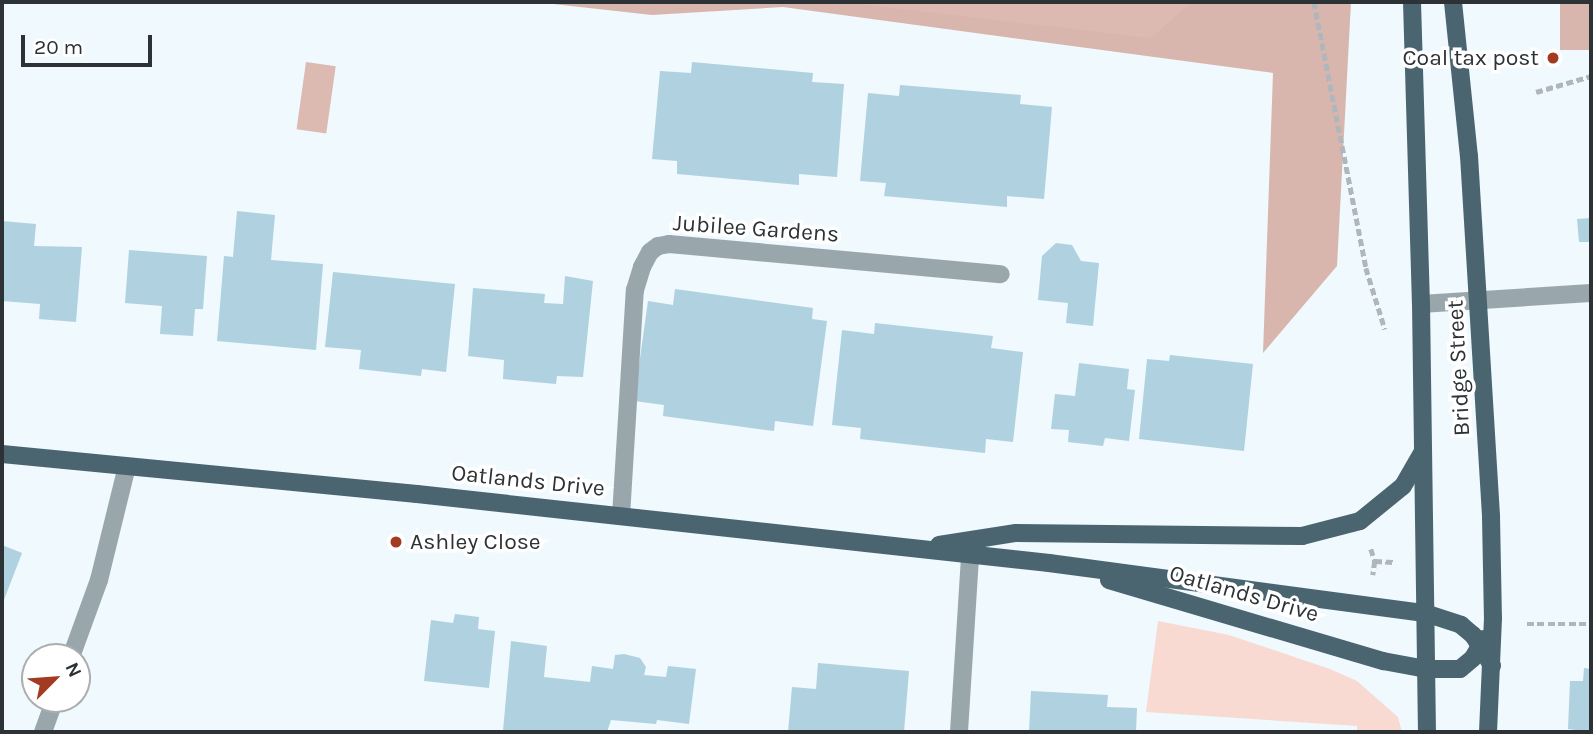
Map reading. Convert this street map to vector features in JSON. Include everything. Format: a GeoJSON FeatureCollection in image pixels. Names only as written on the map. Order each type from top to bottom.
{"type":"FeatureCollection","features":[{"type":"Feature","properties":{"kind":"main road","name":"Bridge Street"},"geometry":{"type":"LineString","coordinates":[[1412,2],[1421,304],[1427,732]]}},
{"type":"Feature","properties":{"kind":"main road","name":"Bridge Street"},"geometry":{"type":"LineString","coordinates":[[1453,2],[1480,301],[1491,517],[1493,618],[1488,732]]}},
{"type":"Feature","properties":{"kind":"main road"},"geometry":{"type":"LineString","coordinates":[[915,549],[1016,533],[1302,537],[1360,520],[1382,505],[1403,486],[1424,450]]}},
{"type":"Feature","properties":{"kind":"main road","name":"Oatlands Drive"},"geometry":{"type":"LineString","coordinates":[[2,454],[621,516],[1049,563],[1425,613],[1461,625],[1482,645],[1473,658],[1460,668],[1426,669],[1383,661],[1049,563]]}},
{"type":"Feature","properties":{"kind":"main road"},"geometry":{"type":"LineString","coordinates":[[1492,665],[1482,645],[1493,618]]}},
{"type":"Feature","properties":{"kind":"street","name":"Jubilee Gardens"},"geometry":{"type":"LineString","coordinates":[[621,516],[635,290],[642,267],[650,253],[658,246],[669,244],[1001,274]]}},
{"type":"Feature","properties":{"kind":"street"},"geometry":{"type":"LineString","coordinates":[[1421,304],[1591,293]]}},
{"type":"Feature","properties":{"kind":"street"},"geometry":{"type":"LineString","coordinates":[[76,643],[99,580],[127,466]]}},
{"type":"Feature","properties":{"kind":"street"},"geometry":{"type":"LineString","coordinates":[[959,732],[970,555]]}},
{"type":"Feature","properties":{"kind":"street"},"geometry":{"type":"LineString","coordinates":[[43,732],[50,713]]}},
{"type":"Feature","properties":{"kind":"path"},"geometry":{"type":"LineString","coordinates":[[1314,2],[1366,268],[1385,329]]}},
{"type":"Feature","properties":{"kind":"path"},"geometry":{"type":"LineString","coordinates":[[1536,92],[1591,76]]}},
{"type":"Feature","properties":{"kind":"path"},"geometry":{"type":"LineString","coordinates":[[1367,541],[1375,561],[1371,587]]}},
{"type":"Feature","properties":{"kind":"path"},"geometry":{"type":"LineString","coordinates":[[1527,624],[1591,624]]}},
{"type":"Feature","properties":{"kind":"shaded area"},"geometry":{"type":"Polygon","coordinates":[[[535,2],[1351,2],[1337,266],[1263,353],[1273,73],[783,7],[652,15],[535,2]]]}},
{"type":"Feature","properties":{"kind":"shaded area"},"geometry":{"type":"Polygon","coordinates":[[[841,2],[1191,2],[1151,38],[841,2]]]}},
{"type":"Feature","properties":{"kind":"shaded area"},"geometry":{"type":"Polygon","coordinates":[[[1560,2],[1591,2],[1591,50],[1560,50],[1560,2]]]}},
{"type":"Feature","properties":{"kind":"shaded area"},"geometry":{"type":"Polygon","coordinates":[[[306,62],[336,66],[326,134],[297,129],[306,62]]]}},
{"type":"Feature","properties":{"kind":"shaded area"},"geometry":{"type":"Polygon","coordinates":[[[1158,621],[1229,635],[1330,669],[1357,681],[1398,717],[1402,732],[1357,732],[1357,726],[1146,712],[1158,621]]]}},
{"type":"Feature","properties":{"kind":"building"},"geometry":{"type":"Polygon","coordinates":[[[692,62],[813,73],[812,82],[844,84],[837,177],[799,174],[799,185],[677,174],[677,161],[652,159],[660,71],[691,73],[692,62]]]}},
{"type":"Feature","properties":{"kind":"building"},"geometry":{"type":"Polygon","coordinates":[[[900,85],[1021,95],[1020,104],[1052,107],[1044,199],[1007,196],[1007,207],[884,196],[886,183],[860,181],[868,93],[899,96],[900,85]]]}},
{"type":"Feature","properties":{"kind":"building"},"geometry":{"type":"Polygon","coordinates":[[[237,211],[275,215],[271,260],[323,264],[316,350],[217,341],[224,256],[233,257],[237,211]]]}},
{"type":"Feature","properties":{"kind":"building"},"geometry":{"type":"Polygon","coordinates":[[[1591,218],[1591,242],[1579,242],[1577,219],[1591,218]]]}},
{"type":"Feature","properties":{"kind":"building"},"geometry":{"type":"Polygon","coordinates":[[[2,221],[36,224],[34,246],[82,247],[76,322],[39,319],[40,304],[2,301],[2,221]]]}},
{"type":"Feature","properties":{"kind":"building"},"geometry":{"type":"Polygon","coordinates":[[[1056,243],[1072,245],[1081,261],[1099,263],[1093,326],[1066,323],[1068,303],[1038,300],[1042,256],[1056,243]]]}},
{"type":"Feature","properties":{"kind":"building"},"geometry":{"type":"Polygon","coordinates":[[[129,250],[207,256],[203,309],[195,309],[193,336],[160,334],[162,306],[125,303],[129,250]]]}},
{"type":"Feature","properties":{"kind":"building"},"geometry":{"type":"Polygon","coordinates":[[[333,272],[455,284],[446,372],[422,369],[421,376],[359,369],[361,350],[325,347],[333,272]]]}},
{"type":"Feature","properties":{"kind":"building"},"geometry":{"type":"Polygon","coordinates":[[[565,276],[593,281],[583,377],[557,376],[556,384],[503,379],[504,360],[468,356],[473,288],[545,294],[544,303],[563,304],[565,276]]]}},
{"type":"Feature","properties":{"kind":"building"},"geometry":{"type":"Polygon","coordinates":[[[675,289],[813,308],[812,319],[827,321],[813,426],[775,421],[774,431],[663,416],[664,405],[634,401],[648,301],[673,305],[675,289]]]}},
{"type":"Feature","properties":{"kind":"building"},"geometry":{"type":"Polygon","coordinates":[[[875,323],[993,336],[991,348],[1023,352],[1013,442],[986,439],[985,453],[860,439],[861,428],[832,425],[842,330],[874,334],[875,323]]]}},
{"type":"Feature","properties":{"kind":"building"},"geometry":{"type":"Polygon","coordinates":[[[1170,355],[1253,364],[1244,451],[1139,439],[1147,359],[1169,361],[1170,355]]]}},
{"type":"Feature","properties":{"kind":"building"},"geometry":{"type":"Polygon","coordinates":[[[1079,363],[1129,369],[1127,389],[1135,390],[1129,441],[1105,438],[1103,446],[1068,442],[1069,430],[1051,429],[1055,394],[1075,396],[1079,363]]]}},
{"type":"Feature","properties":{"kind":"building"},"geometry":{"type":"Polygon","coordinates":[[[2,545],[22,553],[2,605],[2,545]]]}},
{"type":"Feature","properties":{"kind":"building"},"geometry":{"type":"Polygon","coordinates":[[[455,614],[479,617],[478,629],[495,631],[489,688],[424,681],[431,620],[453,623],[455,614]]]}},
{"type":"Feature","properties":{"kind":"building"},"geometry":{"type":"Polygon","coordinates":[[[511,641],[547,646],[544,677],[590,682],[592,666],[613,669],[615,655],[624,654],[640,658],[646,667],[644,675],[666,677],[668,666],[696,669],[689,724],[657,720],[656,724],[611,720],[607,732],[503,731],[511,641]]]}},
{"type":"Feature","properties":{"kind":"building"},"geometry":{"type":"Polygon","coordinates":[[[818,663],[909,671],[904,732],[788,732],[792,687],[816,689],[818,663]]]}},
{"type":"Feature","properties":{"kind":"building"},"geometry":{"type":"Polygon","coordinates":[[[1584,668],[1591,669],[1591,732],[1568,729],[1570,681],[1583,681],[1584,668]]]}},
{"type":"Feature","properties":{"kind":"building"},"geometry":{"type":"Polygon","coordinates":[[[1031,691],[1108,695],[1107,707],[1137,708],[1136,732],[1029,732],[1031,691]]]}},
{"type":"Feature","properties":{"kind":"place","name":"Coal tax post"},"geometry":{"type":"Point","coordinates":[1553,58]}},
{"type":"Feature","properties":{"kind":"place","name":"Ashley Close"},"geometry":{"type":"Point","coordinates":[396,542]}}]}
